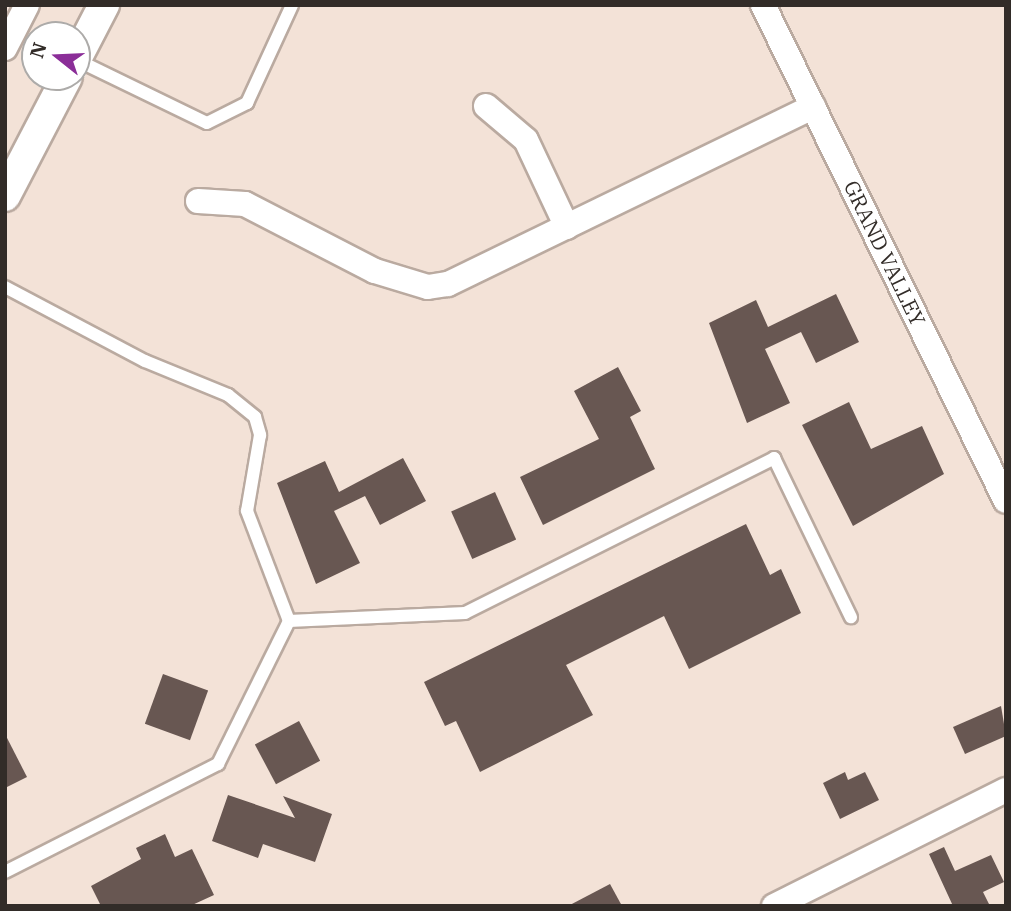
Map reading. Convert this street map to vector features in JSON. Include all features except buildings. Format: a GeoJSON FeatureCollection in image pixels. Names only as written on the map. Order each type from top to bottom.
{"type":"FeatureCollection","features":[{"type":"Feature","properties":{"kind":"street"},"geometry":{"type":"LineString","coordinates":[[5,48],[27,5]]}},
{"type":"Feature","properties":{"kind":"street"},"geometry":{"type":"LineString","coordinates":[[91,31],[104,5]]}},
{"type":"Feature","properties":{"kind":"street","name":"GRAND VALLEY"},"geometry":{"type":"LineString","coordinates":[[762,5],[1006,502]]}},
{"type":"Feature","properties":{"kind":"street"},"geometry":{"type":"LineString","coordinates":[[5,196],[60,91]]}},
{"type":"Feature","properties":{"kind":"street"},"geometry":{"type":"LineString","coordinates":[[486,106],[526,140],[567,227]]}},
{"type":"Feature","properties":{"kind":"street"},"geometry":{"type":"LineString","coordinates":[[198,201],[245,204],[375,271],[428,287],[448,284],[813,107]]}},
{"type":"Feature","properties":{"kind":"street"},"geometry":{"type":"LineString","coordinates":[[774,906],[1006,790]]}},
{"type":"Feature","properties":{"kind":"lane"},"geometry":{"type":"LineString","coordinates":[[91,65],[207,123],[247,103],[292,5]]}},
{"type":"Feature","properties":{"kind":"lane"},"geometry":{"type":"LineString","coordinates":[[5,286],[145,361],[228,395],[256,417],[260,435],[247,511],[289,621],[218,764],[5,872]]}},
{"type":"Feature","properties":{"kind":"lane"},"geometry":{"type":"LineString","coordinates":[[289,621],[465,614],[774,458],[851,617]]}}]}
